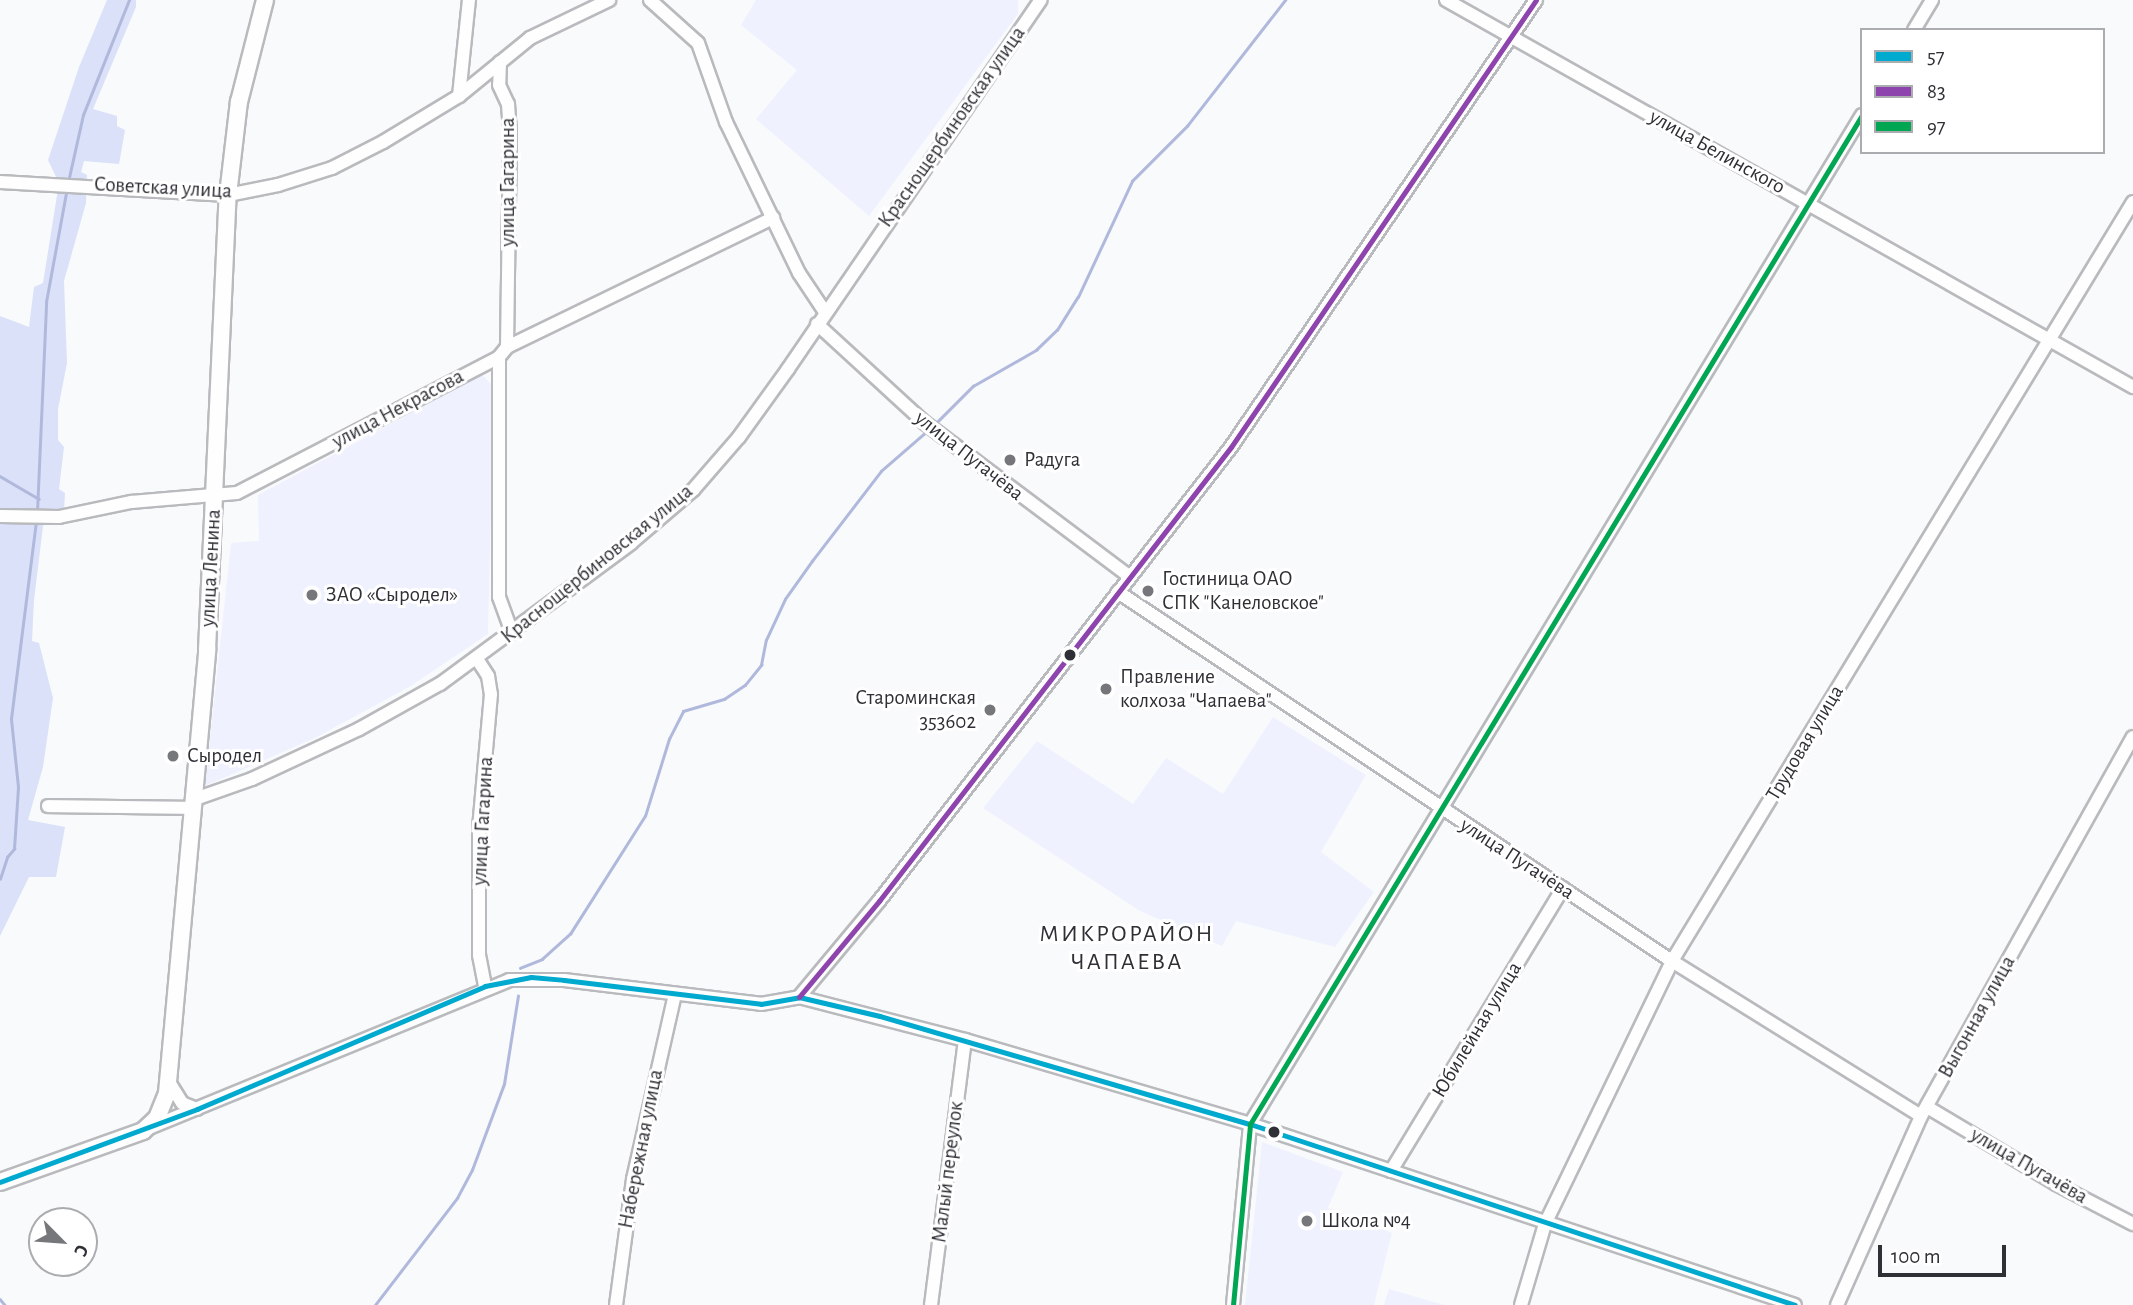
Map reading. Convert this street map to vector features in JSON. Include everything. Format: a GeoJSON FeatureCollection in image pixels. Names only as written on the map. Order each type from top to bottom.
{"type":"FeatureCollection","features":[{"type":"Feature","properties":{"kind":"main road","name":"улица Ленина"},"geometry":{"type":"LineString","coordinates":[[142,1131],[161,1111],[169,1082],[194,804],[215,498],[228,195],[239,102],[265,0]]}},
{"type":"Feature","properties":{"kind":"main road"},"geometry":{"type":"LineString","coordinates":[[0,1182],[142,1131]]}},
{"type":"Feature","properties":{"kind":"street"},"geometry":{"type":"LineString","coordinates":[[459,96],[469,0]]}},
{"type":"Feature","properties":{"kind":"street"},"geometry":{"type":"LineString","coordinates":[[500,62],[530,38],[609,0]]}},
{"type":"Feature","properties":{"kind":"street","name":"улица Пугачёва"},"geometry":{"type":"LineString","coordinates":[[650,0],[680,22],[698,43],[726,122],[821,318],[925,423],[1130,576]]}},
{"type":"Feature","properties":{"kind":"street","name":"Краснощербиновская улица"},"geometry":{"type":"LineString","coordinates":[[194,804],[359,729],[477,659],[693,490],[739,437],[1041,0]]}},
{"type":"Feature","properties":{"kind":"street","name":"улица Белинского"},"geometry":{"type":"LineString","coordinates":[[1446,0],[2133,387]]}},
{"type":"Feature","properties":{"kind":"street"},"geometry":{"type":"LineString","coordinates":[[799,997],[880,901],[1231,447],[1536,0]]}},
{"type":"Feature","properties":{"kind":"street"},"geometry":{"type":"LineString","coordinates":[[1915,28],[1932,0]]}},
{"type":"Feature","properties":{"kind":"street","name":"Советская улица"},"geometry":{"type":"LineString","coordinates":[[0,182],[85,184],[228,195],[332,168],[459,96],[500,62]]}},
{"type":"Feature","properties":{"kind":"street","name":"улица Гагарина"},"geometry":{"type":"LineString","coordinates":[[500,62],[499,85],[508,104],[510,133],[500,380],[499,597],[512,633]]}},
{"type":"Feature","properties":{"kind":"street"},"geometry":{"type":"LineString","coordinates":[[1233,1305],[1250,1124],[1860,118]]}},
{"type":"Feature","properties":{"kind":"street","name":"Трудовая улица"},"geometry":{"type":"LineString","coordinates":[[1521,1305],[1545,1224],[1672,961],[2133,202]]}},
{"type":"Feature","properties":{"kind":"street","name":"улица Некрасова"},"geometry":{"type":"LineString","coordinates":[[0,516],[44,518],[131,502],[215,498],[243,490],[503,352],[773,218]]}},
{"type":"Feature","properties":{"kind":"street"},"geometry":{"type":"LineString","coordinates":[[478,367],[500,380]]}},
{"type":"Feature","properties":{"kind":"street","name":"улица Пугачёва"},"geometry":{"type":"LineString","coordinates":[[1118,592],[1441,810],[1672,961],[1924,1111],[2133,1224]]}},
{"type":"Feature","properties":{"kind":"street","name":"улица Гагарина"},"geometry":{"type":"LineString","coordinates":[[477,659],[488,676],[491,694],[478,828],[479,955],[485,986]]}},
{"type":"Feature","properties":{"kind":"street","name":"Выгонная улица"},"geometry":{"type":"LineString","coordinates":[[1837,1305],[1924,1111],[2133,737]]}},
{"type":"Feature","properties":{"kind":"street"},"geometry":{"type":"LineString","coordinates":[[48,806],[194,804]]}},
{"type":"Feature","properties":{"kind":"street","name":"Юбилейная улица"},"geometry":{"type":"LineString","coordinates":[[1391,1171],[1563,888]]}},
{"type":"Feature","properties":{"kind":"street"},"geometry":{"type":"LineString","coordinates":[[142,1131],[485,986],[531,977],[761,1004],[799,997],[965,1040],[1250,1124],[1795,1305]]}},
{"type":"Feature","properties":{"kind":"street","name":"Набережная улица"},"geometry":{"type":"LineString","coordinates":[[616,1305],[633,1179],[675,994]]}},
{"type":"Feature","properties":{"kind":"street","name":"Малый переулок"},"geometry":{"type":"LineString","coordinates":[[931,1305],[965,1040]]}},
{"type":"Feature","properties":{"kind":"street"},"geometry":{"type":"LineString","coordinates":[[169,1082],[182,1103],[197,1109]]}},
{"type":"Feature","properties":{"kind":"shaded area"},"geometry":{"type":"Polygon","coordinates":[[[107,0],[136,0],[136,7],[93,109],[117,116],[117,126],[125,130],[119,164],[84,161],[81,172],[87,175],[86,203],[64,281],[67,363],[58,409],[58,440],[64,447],[59,489],[65,493],[64,510],[44,518],[34,600],[32,641],[39,643],[53,698],[43,767],[28,820],[65,827],[56,877],[29,877],[0,936],[0,316],[29,327],[34,287],[43,283],[59,183],[48,160],[79,67],[107,0]]]}},
{"type":"Feature","properties":{"kind":"shaded area"},"geometry":{"type":"Polygon","coordinates":[[[756,0],[1018,0],[1018,14],[869,216],[756,119],[797,70],[741,25],[756,0]]]}},
{"type":"Feature","properties":{"kind":"shaded area"},"geometry":{"type":"Polygon","coordinates":[[[482,375],[494,387],[488,634],[409,687],[315,738],[205,786],[231,543],[259,541],[258,495],[482,375]]]}},
{"type":"Feature","properties":{"kind":"shaded area"},"geometry":{"type":"Polygon","coordinates":[[[1273,717],[1366,775],[1321,852],[1374,892],[1335,947],[1236,921],[1222,946],[1140,911],[983,808],[1037,741],[1133,804],[1166,758],[1223,794],[1273,717]]]}},
{"type":"Feature","properties":{"kind":"shaded area","name":"Школа №4"},"geometry":{"type":"Polygon","coordinates":[[[1262,1142],[1343,1172],[1328,1208],[1392,1233],[1374,1305],[1245,1305],[1262,1142]]]}},
{"type":"Feature","properties":{"kind":"shaded area"},"geometry":{"type":"Polygon","coordinates":[[[1389,1289],[1444,1305],[1384,1305],[1389,1289]]]}},
{"type":"Feature","properties":{"kind":"waterway"},"geometry":{"type":"LineString","coordinates":[[68,182],[83,115],[129,0]]}},
{"type":"Feature","properties":{"kind":"waterway"},"geometry":{"type":"LineString","coordinates":[[935,424],[973,386],[1036,350],[1057,330],[1078,297],[1132,181],[1187,126],[1285,0]]}},
{"type":"Feature","properties":{"kind":"waterway"},"geometry":{"type":"LineString","coordinates":[[37,512],[46,302],[67,188]]}},
{"type":"Feature","properties":{"kind":"waterway"},"geometry":{"type":"LineString","coordinates":[[520,968],[542,959],[570,934],[645,816],[669,739],[683,711],[724,699],[745,685],[761,665],[766,640],[785,599],[812,561],[881,471],[927,431]]}},
{"type":"Feature","properties":{"kind":"waterway"},"geometry":{"type":"LineString","coordinates":[[0,476],[39,499]]}},
{"type":"Feature","properties":{"kind":"waterway"},"geometry":{"type":"LineString","coordinates":[[0,879],[7,857],[14,849],[18,787],[11,719],[36,522]]}},
{"type":"Feature","properties":{"kind":"waterway"},"geometry":{"type":"LineString","coordinates":[[375,1305],[457,1198],[472,1170],[504,1084],[518,996]]}},
{"type":"Feature","properties":{"kind":"waterway"},"geometry":{"type":"LineString","coordinates":[[0,1299],[5,1305]]}},
{"type":"Feature","properties":{"kind":"transit line","name":"83"},"geometry":{"type":"LineString","coordinates":[[799,997],[879,901],[1231,447],[1536,0]]}},
{"type":"Feature","properties":{"kind":"transit line","name":"97"},"geometry":{"type":"LineString","coordinates":[[1233,1305],[1250,1124],[1860,118]]}},
{"type":"Feature","properties":{"kind":"transit line","name":"57"},"geometry":{"type":"LineString","coordinates":[[0,1182],[197,1109],[485,986],[531,977],[761,1004],[799,997],[880,1016],[1250,1124],[1795,1305]]}},
{"type":"Feature","properties":{"kind":"place","name":"Радуга"},"geometry":{"type":"Point","coordinates":[1010,460]}},
{"type":"Feature","properties":{"kind":"place","name":"Гостиница ОАО СПК \"Канеловское\""},"geometry":{"type":"Point","coordinates":[1148,591]}},
{"type":"Feature","properties":{"kind":"place","name":"ЗАО «Сыродел»"},"geometry":{"type":"Point","coordinates":[312,595]}},
{"type":"Feature","properties":{"kind":"place","name":"Правление колхоза \"Чапаева\""},"geometry":{"type":"Point","coordinates":[1106,689]}},
{"type":"Feature","properties":{"kind":"place","name":"Староминская 353602"},"geometry":{"type":"Point","coordinates":[990,710]}},
{"type":"Feature","properties":{"kind":"place","name":"Сыродел"},"geometry":{"type":"Point","coordinates":[173,756]}},
{"type":"Feature","properties":{"kind":"place","name":"Школа №4"},"geometry":{"type":"Point","coordinates":[1307,1221]}},
{"type":"Feature","properties":{"kind":"district","name":"МИКРОРАЙОН ЧАПАЕВА"},"geometry":{"type":"Point","coordinates":[1127,949]}}]}
